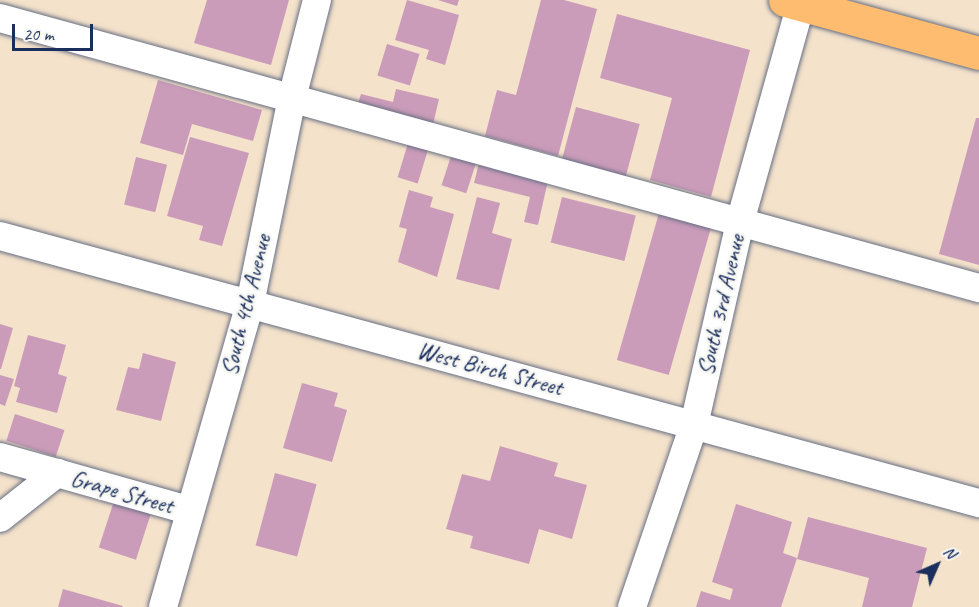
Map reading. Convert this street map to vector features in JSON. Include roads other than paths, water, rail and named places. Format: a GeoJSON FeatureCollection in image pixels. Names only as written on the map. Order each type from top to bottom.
{"type":"FeatureCollection","features":[{"type":"Feature","properties":{"kind":"main road"},"geometry":{"type":"LineString","coordinates":[[796,1],[979,53]]}},
{"type":"Feature","properties":{"kind":"street","name":"South 4th Avenue"},"geometry":{"type":"LineString","coordinates":[[162,607],[188,510],[250,304],[292,98],[317,0]]}},
{"type":"Feature","properties":{"kind":"street","name":"South 3rd Avenue"},"geometry":{"type":"LineString","coordinates":[[632,607],[694,425],[740,222],[796,1]]}},
{"type":"Feature","properties":{"kind":"street"},"geometry":{"type":"LineString","coordinates":[[0,18],[979,288]]}},
{"type":"Feature","properties":{"kind":"street","name":"West Birch Street"},"geometry":{"type":"LineString","coordinates":[[0,236],[979,503]]}},
{"type":"Feature","properties":{"kind":"street"},"geometry":{"type":"LineString","coordinates":[[0,457],[57,473]]}},
{"type":"Feature","properties":{"kind":"street","name":"Grape Street"},"geometry":{"type":"LineString","coordinates":[[0,518],[57,473],[188,510]]}}]}
